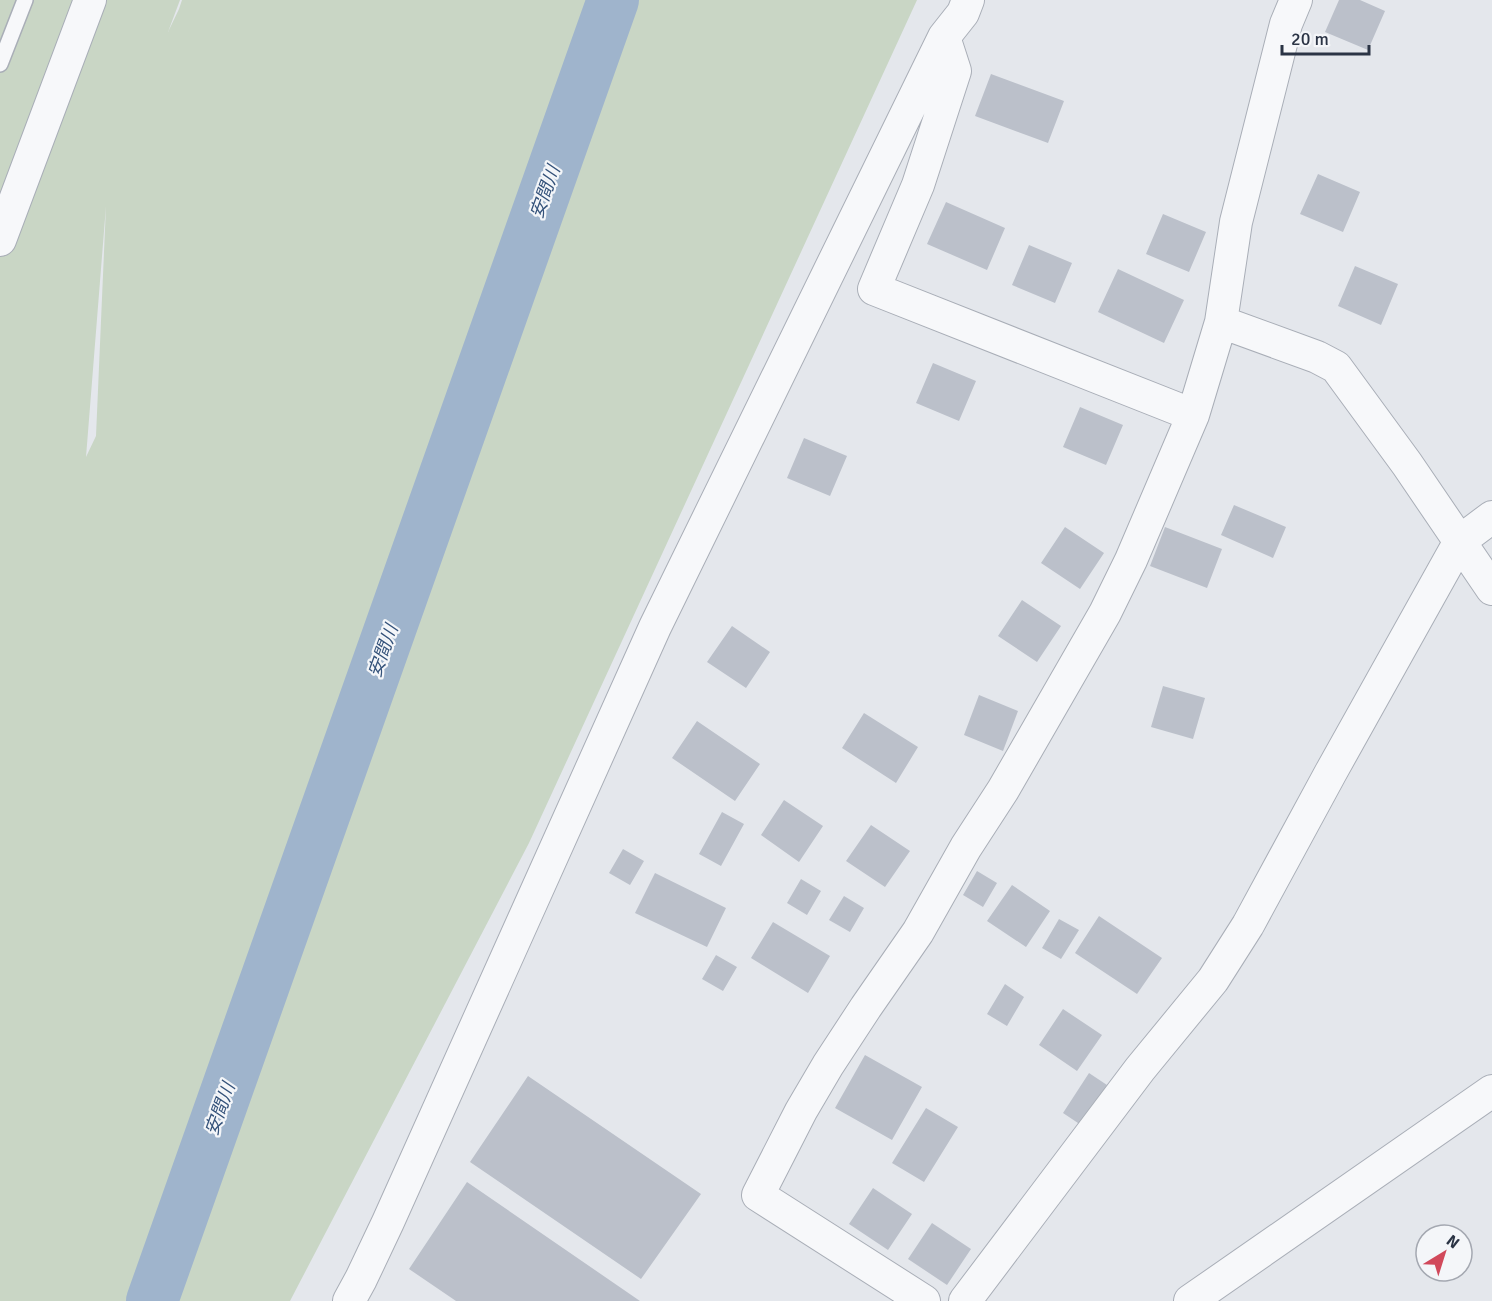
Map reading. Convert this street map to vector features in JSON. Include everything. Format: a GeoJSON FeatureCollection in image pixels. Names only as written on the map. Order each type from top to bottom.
{"type":"FeatureCollection","features":[{"type":"Feature","properties":{"kind":"street"},"geometry":{"type":"LineString","coordinates":[[0,240],[90,0]]}},
{"type":"Feature","properties":{"kind":"street"},"geometry":{"type":"LineString","coordinates":[[349,1301],[388,1222],[654,627],[944,37],[963,13],[968,0]]}},
{"type":"Feature","properties":{"kind":"street"},"geometry":{"type":"LineString","coordinates":[[924,1301],[758,1195],[801,1111],[828,1065],[918,932],[966,847],[1003,790],[1105,612],[1131,560],[1193,415],[1221,322],[1236,222],[1286,24],[1296,0]]}},
{"type":"Feature","properties":{"kind":"street"},"geometry":{"type":"LineString","coordinates":[[944,37],[955,71],[918,185],[874,289],[1193,415]]}},
{"type":"Feature","properties":{"kind":"street"},"geometry":{"type":"LineString","coordinates":[[1221,322],[1317,357],[1336,368],[1366,407],[1492,588]]}},
{"type":"Feature","properties":{"kind":"street"},"geometry":{"type":"LineString","coordinates":[[964,1301],[1140,1069],[1213,980],[1248,925],[1460,541],[1492,517]]}},
{"type":"Feature","properties":{"kind":"street"},"geometry":{"type":"LineString","coordinates":[[1190,1301],[1492,1091]]}},
{"type":"Feature","properties":{"kind":"street"},"geometry":{"type":"LineString","coordinates":[[364,1301],[378,1268],[388,1222]]}},
{"type":"Feature","properties":{"kind":"lane"},"geometry":{"type":"LineString","coordinates":[[0,64],[25,0]]}},
{"type":"Feature","properties":{"kind":"green space"},"geometry":{"type":"Polygon","coordinates":[[[0,0],[180,0],[168,32],[182,0],[917,0],[529,843],[290,1301],[0,1301],[0,0]],[[106,206],[86,457],[96,436],[106,206]]]}},
{"type":"Feature","properties":{"kind":"building"},"geometry":{"type":"Polygon","coordinates":[[[1339,0],[1360,0],[1385,11],[1368,50],[1325,32],[1339,0]]]}},
{"type":"Feature","properties":{"kind":"building"},"geometry":{"type":"Polygon","coordinates":[[[991,74],[1064,101],[1048,143],[975,116],[991,74]]]}},
{"type":"Feature","properties":{"kind":"building"},"geometry":{"type":"Polygon","coordinates":[[[1318,174],[1360,192],[1343,232],[1300,214],[1318,174]]]}},
{"type":"Feature","properties":{"kind":"building"},"geometry":{"type":"Polygon","coordinates":[[[946,202],[1005,228],[987,270],[927,244],[946,202]]]}},
{"type":"Feature","properties":{"kind":"building"},"geometry":{"type":"Polygon","coordinates":[[[1163,214],[1206,232],[1189,272],[1146,254],[1163,214]]]}},
{"type":"Feature","properties":{"kind":"building"},"geometry":{"type":"Polygon","coordinates":[[[1029,245],[1072,263],[1055,303],[1012,285],[1029,245]]]}},
{"type":"Feature","properties":{"kind":"building"},"geometry":{"type":"Polygon","coordinates":[[[1355,266],[1398,284],[1381,325],[1338,306],[1355,266]]]}},
{"type":"Feature","properties":{"kind":"building"},"geometry":{"type":"Polygon","coordinates":[[[1118,269],[1184,300],[1164,343],[1098,312],[1118,269]]]}},
{"type":"Feature","properties":{"kind":"building"},"geometry":{"type":"Polygon","coordinates":[[[933,363],[976,381],[959,421],[916,403],[933,363]]]}},
{"type":"Feature","properties":{"kind":"building"},"geometry":{"type":"Polygon","coordinates":[[[1080,407],[1123,425],[1106,465],[1063,447],[1080,407]]]}},
{"type":"Feature","properties":{"kind":"building"},"geometry":{"type":"Polygon","coordinates":[[[804,438],[847,456],[830,496],[787,478],[804,438]]]}},
{"type":"Feature","properties":{"kind":"building"},"geometry":{"type":"Polygon","coordinates":[[[1234,505],[1286,527],[1273,558],[1221,535],[1234,505]]]}},
{"type":"Feature","properties":{"kind":"building"},"geometry":{"type":"Polygon","coordinates":[[[1065,527],[1104,553],[1080,589],[1041,563],[1065,527]]]}},
{"type":"Feature","properties":{"kind":"building"},"geometry":{"type":"Polygon","coordinates":[[[1165,527],[1222,549],[1207,588],[1150,566],[1165,527]]]}},
{"type":"Feature","properties":{"kind":"building"},"geometry":{"type":"Polygon","coordinates":[[[1022,600],[1061,626],[1037,662],[998,636],[1022,600]]]}},
{"type":"Feature","properties":{"kind":"building"},"geometry":{"type":"Polygon","coordinates":[[[732,626],[770,652],[746,688],[707,662],[732,626]]]}},
{"type":"Feature","properties":{"kind":"building"},"geometry":{"type":"Polygon","coordinates":[[[1163,686],[1205,698],[1193,739],[1151,727],[1163,686]]]}},
{"type":"Feature","properties":{"kind":"building"},"geometry":{"type":"Polygon","coordinates":[[[979,695],[1018,711],[1003,751],[964,735],[979,695]]]}},
{"type":"Feature","properties":{"kind":"building"},"geometry":{"type":"Polygon","coordinates":[[[864,713],[918,747],[896,783],[842,748],[864,713]]]}},
{"type":"Feature","properties":{"kind":"building"},"geometry":{"type":"Polygon","coordinates":[[[697,721],[760,764],[735,801],[672,758],[697,721]]]}},
{"type":"Feature","properties":{"kind":"building"},"geometry":{"type":"Polygon","coordinates":[[[784,800],[823,826],[799,862],[761,835],[784,800]]]}},
{"type":"Feature","properties":{"kind":"building"},"geometry":{"type":"Polygon","coordinates":[[[722,812],[744,824],[721,866],[699,854],[722,812]]]}},
{"type":"Feature","properties":{"kind":"building"},"geometry":{"type":"Polygon","coordinates":[[[871,825],[910,851],[885,887],[846,861],[871,825]]]}},
{"type":"Feature","properties":{"kind":"building"},"geometry":{"type":"Polygon","coordinates":[[[623,849],[644,861],[630,885],[609,873],[623,849]]]}},
{"type":"Feature","properties":{"kind":"building"},"geometry":{"type":"Polygon","coordinates":[[[977,871],[997,883],[983,907],[963,895],[977,871]]]}},
{"type":"Feature","properties":{"kind":"building"},"geometry":{"type":"Polygon","coordinates":[[[655,873],[726,908],[707,947],[635,913],[655,873]]]}},
{"type":"Feature","properties":{"kind":"building"},"geometry":{"type":"Polygon","coordinates":[[[801,879],[821,891],[807,915],[787,903],[801,879]]]}},
{"type":"Feature","properties":{"kind":"building"},"geometry":{"type":"Polygon","coordinates":[[[1012,885],[1050,911],[1026,947],[987,921],[1012,885]]]}},
{"type":"Feature","properties":{"kind":"building"},"geometry":{"type":"Polygon","coordinates":[[[844,896],[864,908],[850,932],[829,920],[844,896]]]}},
{"type":"Feature","properties":{"kind":"building"},"geometry":{"type":"Polygon","coordinates":[[[1099,916],[1162,958],[1137,994],[1075,953],[1099,916]]]}},
{"type":"Feature","properties":{"kind":"building"},"geometry":{"type":"Polygon","coordinates":[[[1059,919],[1079,930],[1061,959],[1042,948],[1059,919]]]}},
{"type":"Feature","properties":{"kind":"building"},"geometry":{"type":"Polygon","coordinates":[[[773,922],[830,956],[808,993],[751,958],[773,922]]]}},
{"type":"Feature","properties":{"kind":"building"},"geometry":{"type":"Polygon","coordinates":[[[716,955],[737,967],[723,991],[702,979],[716,955]]]}},
{"type":"Feature","properties":{"kind":"building"},"geometry":{"type":"Polygon","coordinates":[[[1005,984],[1024,997],[1007,1026],[987,1014],[1005,984]]]}},
{"type":"Feature","properties":{"kind":"building"},"geometry":{"type":"Polygon","coordinates":[[[1063,1009],[1102,1035],[1077,1071],[1039,1045],[1063,1009]]]}},
{"type":"Feature","properties":{"kind":"building"},"geometry":{"type":"Polygon","coordinates":[[[865,1055],[922,1087],[892,1140],[835,1108],[865,1055]]]}},
{"type":"Feature","properties":{"kind":"building"},"geometry":{"type":"Polygon","coordinates":[[[1089,1073],[1107,1085],[1081,1125],[1063,1113],[1089,1073]]]}},
{"type":"Feature","properties":{"kind":"building"},"geometry":{"type":"Polygon","coordinates":[[[528,1076],[701,1194],[641,1279],[470,1162],[528,1076]]]}},
{"type":"Feature","properties":{"kind":"building"},"geometry":{"type":"Polygon","coordinates":[[[926,1108],[958,1127],[924,1182],[892,1163],[926,1108]]]}},
{"type":"Feature","properties":{"kind":"building"},"geometry":{"type":"Polygon","coordinates":[[[467,1182],[640,1301],[456,1301],[409,1269],[467,1182]]]}},
{"type":"Feature","properties":{"kind":"building"},"geometry":{"type":"Polygon","coordinates":[[[873,1188],[912,1214],[888,1250],[849,1224],[873,1188]]]}},
{"type":"Feature","properties":{"kind":"building"},"geometry":{"type":"Polygon","coordinates":[[[932,1223],[971,1249],[947,1285],[908,1259],[932,1223]]]}},
{"type":"Feature","properties":{"kind":"waterway","name":"安間川"},"geometry":{"type":"LineString","coordinates":[[152,1301],[613,0]]}}]}
